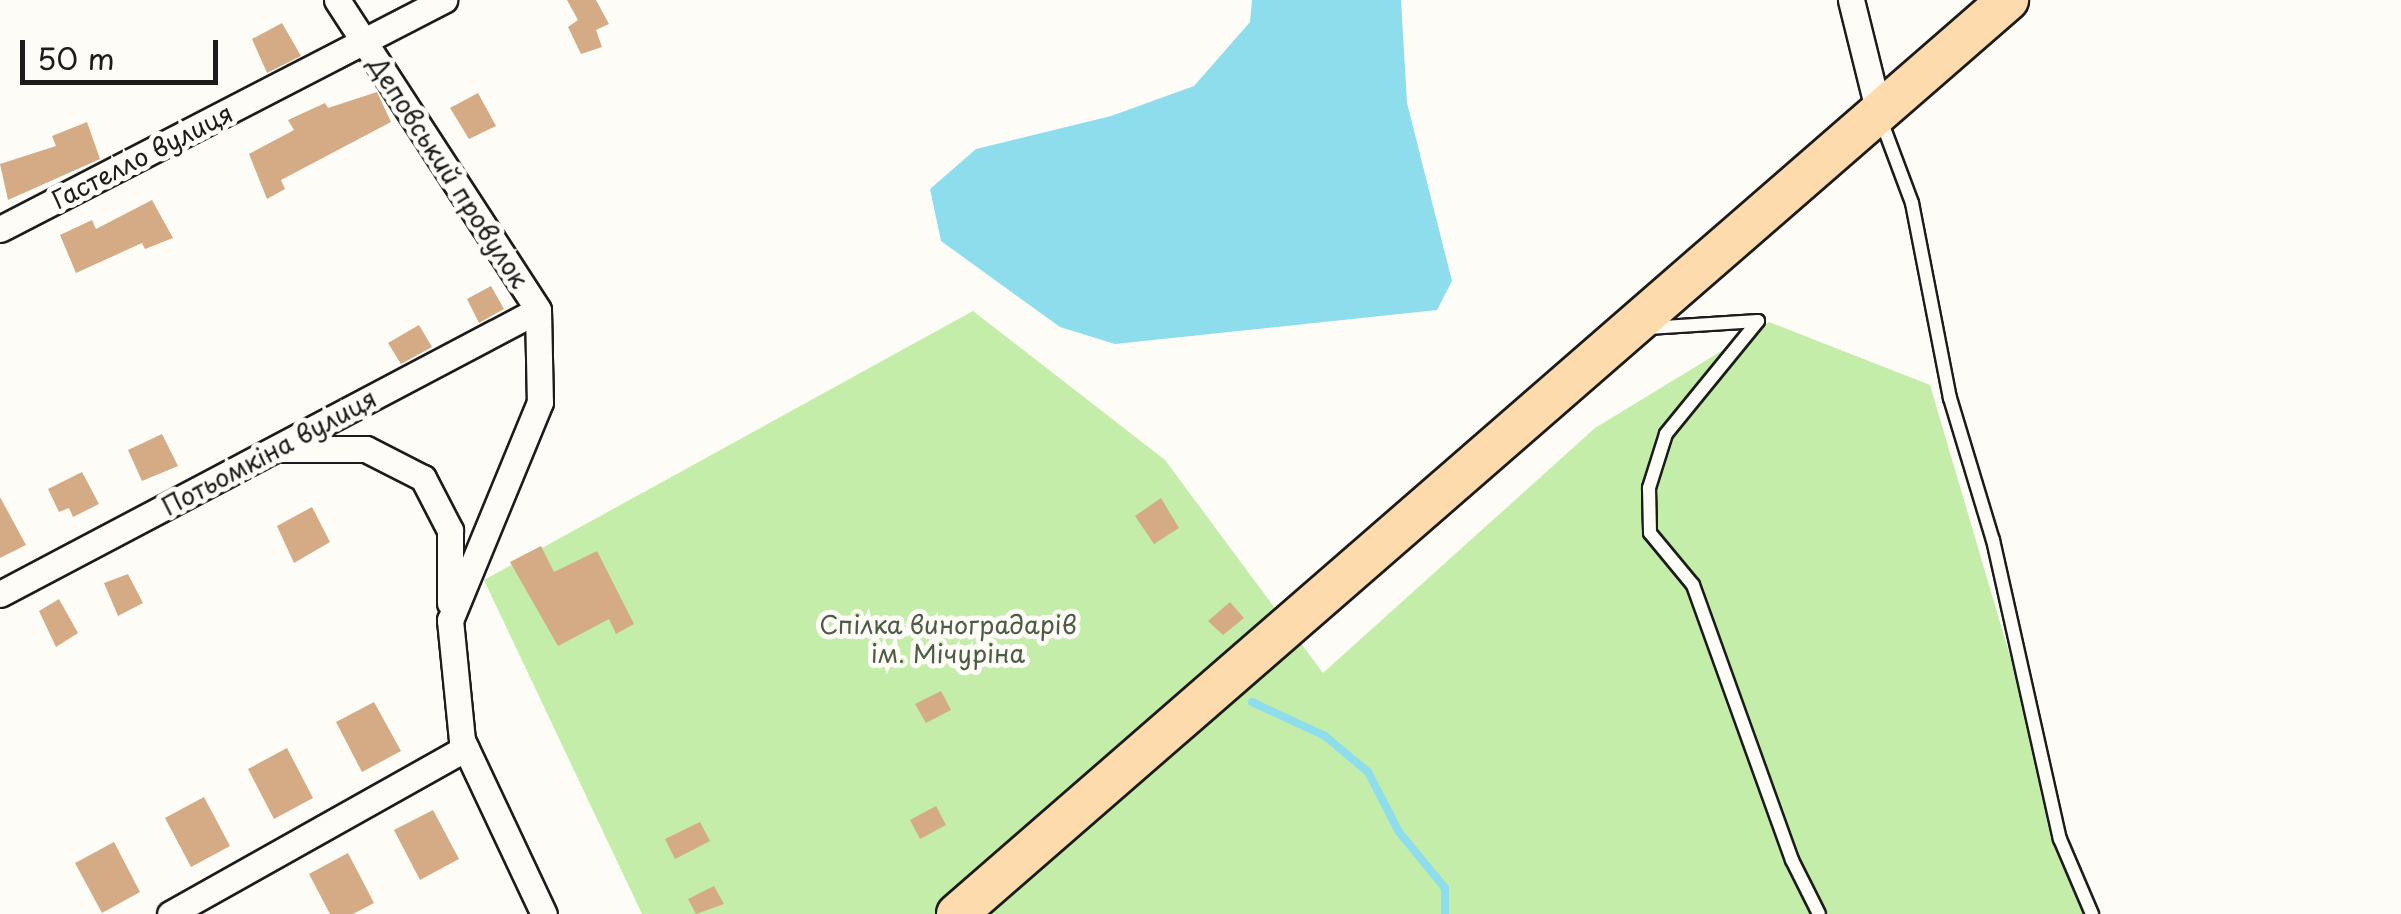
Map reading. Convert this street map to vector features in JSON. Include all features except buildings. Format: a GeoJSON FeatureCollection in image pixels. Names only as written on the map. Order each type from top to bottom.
{"type":"FeatureCollection","features":[{"type":"Feature","properties":{"kind":"main road"},"geometry":{"type":"LineString","coordinates":[[957,914],[2008,0]]}},
{"type":"Feature","properties":{"kind":"street","name":"Деповський провулок"},"geometry":{"type":"LineString","coordinates":[[338,0],[538,310],[540,402],[450,620],[466,748],[544,914]]}},
{"type":"Feature","properties":{"kind":"street","name":"Гастелло вулиця"},"geometry":{"type":"LineString","coordinates":[[0,229],[444,0]]}},
{"type":"Feature","properties":{"kind":"street"},"geometry":{"type":"LineString","coordinates":[[1852,0],[1879,113]]}},
{"type":"Feature","properties":{"kind":"street","name":"Потьомкіна вулиця"},"geometry":{"type":"LineString","coordinates":[[0,594],[538,310]]}},
{"type":"Feature","properties":{"kind":"street"},"geometry":{"type":"LineString","coordinates":[[276,449],[366,449],[423,478],[450,530],[450,620]]}},
{"type":"Feature","properties":{"kind":"street"},"geometry":{"type":"LineString","coordinates":[[170,914],[466,748]]}},
{"type":"Feature","properties":{"kind":"lane"},"geometry":{"type":"LineString","coordinates":[[1879,113],[1912,203],[1950,398],[1992,540],[2060,839],[2092,914]]}},
{"type":"Feature","properties":{"kind":"lane"},"geometry":{"type":"LineString","coordinates":[[1629,330],[1758,321],[1666,434],[1649,488],[1650,533],[1693,585],[1792,860],[1819,914]]}},
{"type":"Feature","properties":{"kind":"green space","name":"Спілка виноградарів ім. Мічуріна"},"geometry":{"type":"Polygon","coordinates":[[[973,311],[1165,460],[1323,673],[1595,428],[1769,322],[1930,385],[2086,914],[642,914],[484,580],[973,311]]]}},
{"type":"Feature","properties":{"kind":"water"},"geometry":{"type":"Polygon","coordinates":[[[1252,0],[1401,0],[1407,103],[1452,281],[1437,310],[1115,344],[1060,327],[941,241],[930,189],[976,149],[1111,116],[1194,86],[1250,22],[1252,0]]]}},
{"type":"Feature","properties":{"kind":"waterway"},"geometry":{"type":"LineString","coordinates":[[1252,702],[1325,736],[1368,772],[1399,832],[1445,888],[1445,914]]}}]}
